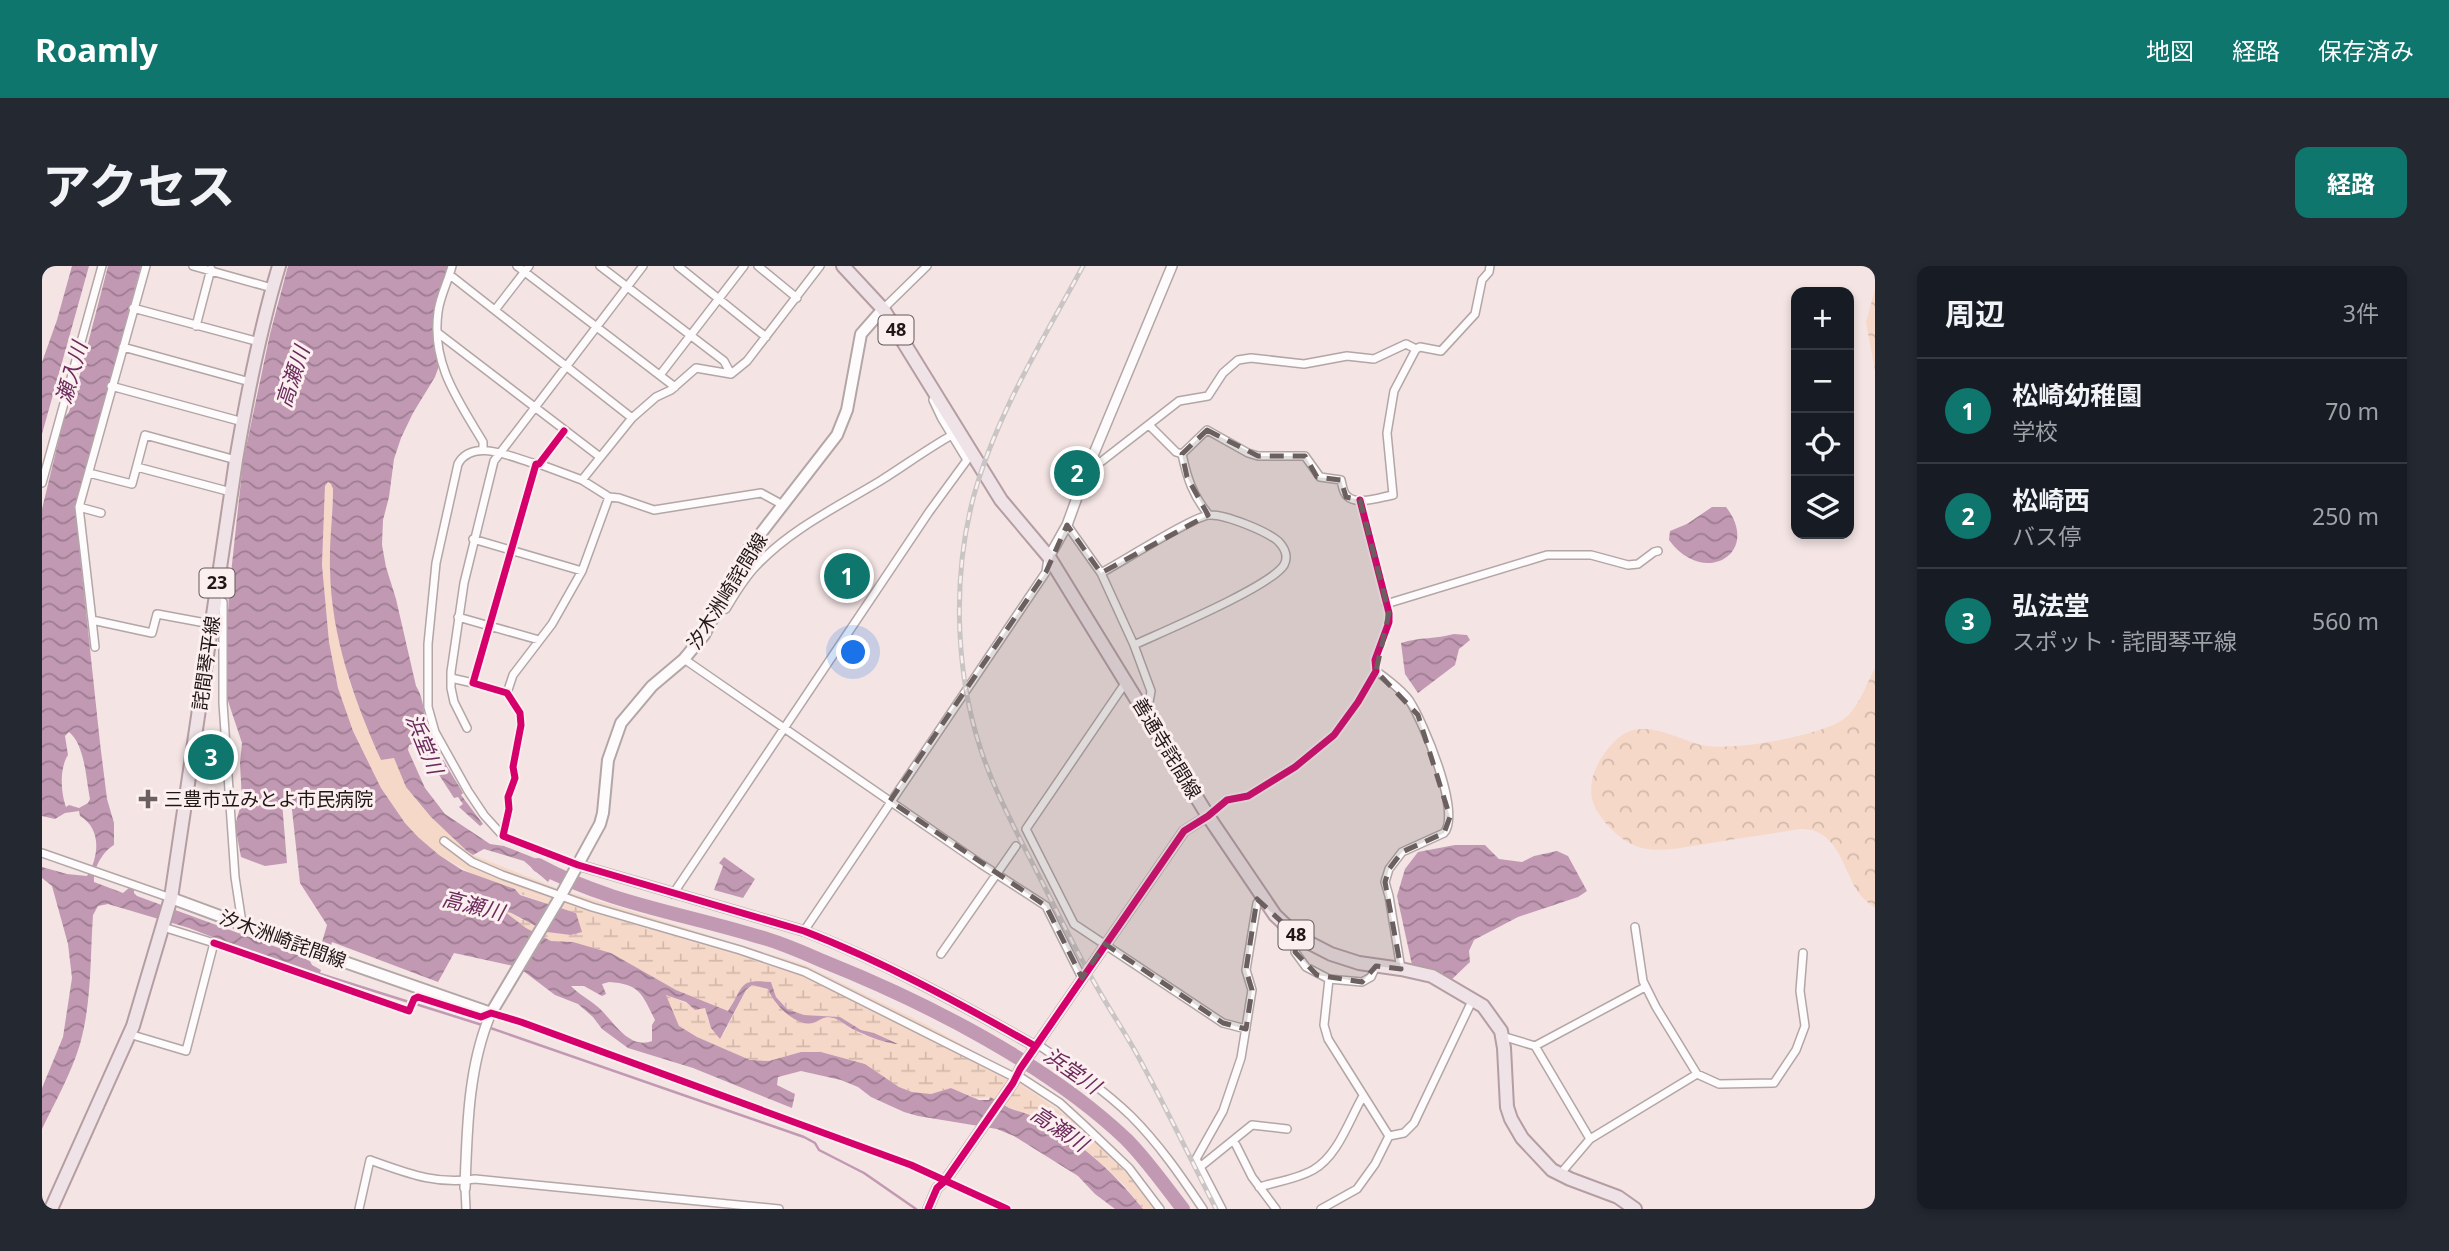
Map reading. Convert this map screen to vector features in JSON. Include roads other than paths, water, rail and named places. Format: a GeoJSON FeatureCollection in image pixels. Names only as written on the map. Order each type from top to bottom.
{"type":"FeatureCollection","features":[{"type":"Feature","properties":{"kind":"main road","name":"詫間琴平線"},"geometry":{"type":"LineString","coordinates":[[51,1209],[129,1034],[171,901],[236,460],[250,382],[279,266]]}},
{"type":"Feature","properties":{"kind":"main road","name":"善通寺詫間線"},"geometry":{"type":"LineString","coordinates":[[844,266],[883,309],[1001,500],[1049,557],[1208,816],[1275,915],[1298,937],[1331,954],[1360,963],[1432,976],[1483,1006],[1502,1036],[1507,1107],[1511,1119],[1539,1157],[1552,1170],[1618,1197],[1635,1209]]}},
{"type":"Feature","properties":{"kind":"main road","name":"汐木洲崎詫間線"},"geometry":{"type":"LineString","coordinates":[[171,901],[242,923],[489,1019],[593,839],[603,813],[608,760],[621,723],[652,686],[684,659],[704,635],[748,550],[837,435],[847,410],[861,334],[883,309]]}},
{"type":"Feature","properties":{"kind":"street"},"geometry":{"type":"LineString","coordinates":[[42,483],[102,266]]}},
{"type":"Feature","properties":{"kind":"street"},"geometry":{"type":"LineString","coordinates":[[94,647],[79,507],[146,266]]}},
{"type":"Feature","properties":{"kind":"street"},"geometry":{"type":"LineString","coordinates":[[193,266],[211,268],[272,288]]}},
{"type":"Feature","properties":{"kind":"street"},"geometry":{"type":"LineString","coordinates":[[452,266],[439,307],[441,365],[451,389],[483,442],[484,450]]}},
{"type":"Feature","properties":{"kind":"street"},"geometry":{"type":"LineString","coordinates":[[517,266],[527,269],[596,327],[675,387]]}},
{"type":"Feature","properties":{"kind":"street"},"geometry":{"type":"LineString","coordinates":[[600,266],[724,361],[731,374]]}},
{"type":"Feature","properties":{"kind":"street"},"geometry":{"type":"LineString","coordinates":[[467,728],[454,702],[451,678],[458,617],[473,539],[494,461],[643,266]]}},
{"type":"Feature","properties":{"kind":"street"},"geometry":{"type":"LineString","coordinates":[[678,266],[766,337]]}},
{"type":"Feature","properties":{"kind":"street"},"geometry":{"type":"LineString","coordinates":[[660,375],[744,266]]}},
{"type":"Feature","properties":{"kind":"street"},"geometry":{"type":"LineString","coordinates":[[758,266],[797,298]]}},
{"type":"Feature","properties":{"kind":"street"},"geometry":{"type":"LineString","coordinates":[[582,480],[632,418],[696,368],[731,374],[747,361],[820,266]]}},
{"type":"Feature","properties":{"kind":"street"},"geometry":{"type":"LineString","coordinates":[[883,309],[927,266]]}},
{"type":"Feature","properties":{"kind":"street"},"geometry":{"type":"LineString","coordinates":[[804,931],[1046,572],[1049,557],[1067,525],[1087,470],[1172,266]]}},
{"type":"Feature","properties":{"kind":"street"},"geometry":{"type":"LineString","coordinates":[[1087,470],[1149,425],[1167,408],[1179,401],[1208,396],[1223,373],[1238,360],[1251,358],[1304,364],[1347,356],[1374,359],[1406,344],[1416,349],[1420,347],[1441,351],[1475,314],[1482,280],[1489,272],[1490,266]]}},
{"type":"Feature","properties":{"kind":"street"},"geometry":{"type":"LineString","coordinates":[[196,326],[211,268]]}},
{"type":"Feature","properties":{"kind":"street"},"geometry":{"type":"LineString","coordinates":[[495,310],[527,269]]}},
{"type":"Feature","properties":{"kind":"street"},"geometry":{"type":"LineString","coordinates":[[450,275],[632,418]]}},
{"type":"Feature","properties":{"kind":"street"},"geometry":{"type":"LineString","coordinates":[[134,308],[259,342]]}},
{"type":"Feature","properties":{"kind":"street"},"geometry":{"type":"LineString","coordinates":[[438,334],[600,457]]}},
{"type":"Feature","properties":{"kind":"street"},"geometry":{"type":"LineString","coordinates":[[123,347],[250,382]]}},
{"type":"Feature","properties":{"kind":"street"},"geometry":{"type":"LineString","coordinates":[[1182,454],[1207,430],[1258,456],[1305,456],[1317,475],[1340,480],[1347,497],[1360,500],[1393,495],[1387,433],[1394,391],[1416,349]]}},
{"type":"Feature","properties":{"kind":"street"},"geometry":{"type":"LineString","coordinates":[[673,894],[929,512],[967,460],[933,401],[926,376]]}},
{"type":"Feature","properties":{"kind":"street"},"geometry":{"type":"LineString","coordinates":[[111,386],[243,422]]}},
{"type":"Feature","properties":{"kind":"street"},"geometry":{"type":"LineString","coordinates":[[1149,425],[1176,452],[1182,454]]}},
{"type":"Feature","properties":{"kind":"street"},"geometry":{"type":"LineString","coordinates":[[473,683],[538,464],[564,431]]}},
{"type":"Feature","properties":{"kind":"street"},"geometry":{"type":"LineString","coordinates":[[89,473],[132,484],[145,435],[236,460]]}},
{"type":"Feature","properties":{"kind":"street"},"geometry":{"type":"LineString","coordinates":[[717,611],[726,609],[755,567],[782,542],[952,435]]}},
{"type":"Feature","properties":{"kind":"street"},"geometry":{"type":"LineString","coordinates":[[783,505],[761,493],[654,510],[609,497],[582,480],[538,464],[484,450],[469,452],[462,457],[436,563],[426,692],[429,718],[435,732],[484,815],[503,836],[578,865],[804,931],[873,961],[1036,1045],[1088,1080],[1129,1114],[1170,1160],[1203,1209]]}},
{"type":"Feature","properties":{"kind":"street"},"geometry":{"type":"LineString","coordinates":[[1182,454],[1193,493],[1209,515]]}},
{"type":"Feature","properties":{"kind":"street"},"geometry":{"type":"LineString","coordinates":[[137,467],[231,492]]}},
{"type":"Feature","properties":{"kind":"street"},"geometry":{"type":"LineString","coordinates":[[507,693],[513,675],[557,616],[582,571],[609,497]]}},
{"type":"Feature","properties":{"kind":"street"},"geometry":{"type":"LineString","coordinates":[[928,1209],[937,1188],[946,1180],[1184,831],[1227,800],[1248,796],[1295,767],[1334,735],[1358,702],[1376,671],[1375,660],[1389,622],[1360,500]]}},
{"type":"Feature","properties":{"kind":"street"},"geometry":{"type":"LineString","coordinates":[[79,507],[101,513]]}},
{"type":"Feature","properties":{"kind":"street"},"geometry":{"type":"LineString","coordinates":[[1101,573],[1185,525],[1209,515],[1255,527],[1272,537],[1286,552],[1284,564],[1273,574],[1220,605],[1134,645]]}},
{"type":"Feature","properties":{"kind":"street"},"geometry":{"type":"LineString","coordinates":[[1067,525],[1101,573],[1134,645],[1151,691],[1147,714]]}},
{"type":"Feature","properties":{"kind":"street"},"geometry":{"type":"LineString","coordinates":[[473,539],[582,571]]}},
{"type":"Feature","properties":{"kind":"street"},"geometry":{"type":"LineString","coordinates":[[1386,604],[1547,555],[1591,555],[1628,565],[1638,564],[1658,551]]}},
{"type":"Feature","properties":{"kind":"street"},"geometry":{"type":"LineString","coordinates":[[215,598],[223,602],[223,703],[235,877],[242,923]]}},
{"type":"Feature","properties":{"kind":"street"},"geometry":{"type":"LineString","coordinates":[[92,620],[152,633],[157,614],[211,624]]}},
{"type":"Feature","properties":{"kind":"street"},"geometry":{"type":"LineString","coordinates":[[458,617],[539,640]]}},
{"type":"Feature","properties":{"kind":"street"},"geometry":{"type":"LineString","coordinates":[[684,659],[1046,906],[1082,978]]}},
{"type":"Feature","properties":{"kind":"street"},"geometry":{"type":"LineString","coordinates":[[1376,671],[1406,697],[1418,715],[1435,758],[1450,817],[1449,828],[1444,833],[1402,852],[1389,869],[1385,882],[1401,969]]}},
{"type":"Feature","properties":{"kind":"street"},"geometry":{"type":"LineString","coordinates":[[451,678],[507,693],[520,713],[521,725],[513,767],[515,778],[508,797],[509,809],[503,836]]}},
{"type":"Feature","properties":{"kind":"street"},"geometry":{"type":"LineString","coordinates":[[1126,682],[1026,829],[1074,924],[1223,1023],[1246,1029]]}},
{"type":"Feature","properties":{"kind":"street"},"geometry":{"type":"LineString","coordinates":[[444,841],[472,862],[489,870],[592,907],[804,972],[987,1065],[1016,1076],[1060,1103],[1084,1125],[1129,1168],[1160,1209]]}},
{"type":"Feature","properties":{"kind":"street"},"geometry":{"type":"LineString","coordinates":[[941,954],[1016,846]]}},
{"type":"Feature","properties":{"kind":"street"},"geometry":{"type":"LineString","coordinates":[[42,853],[171,901]]}},
{"type":"Feature","properties":{"kind":"street"},"geometry":{"type":"LineString","coordinates":[[1222,1209],[1196,1159],[1223,1111],[1241,1058],[1252,990],[1246,970],[1257,903],[1264,900]]}},
{"type":"Feature","properties":{"kind":"street"},"geometry":{"type":"LineString","coordinates":[[164,925],[383,1003],[409,1011],[414,999],[425,998],[788,1118],[911,1165],[1007,1209]]}},
{"type":"Feature","properties":{"kind":"street"},"geometry":{"type":"LineString","coordinates":[[1635,927],[1645,987],[1697,1074],[1719,1084],[1774,1083],[1796,1050],[1805,1026],[1800,991],[1803,953]]}},
{"type":"Feature","properties":{"kind":"street"},"geometry":{"type":"LineString","coordinates":[[1298,937],[1295,952],[1306,967],[1329,979],[1362,982],[1371,977],[1376,966]]}},
{"type":"Feature","properties":{"kind":"street"},"geometry":{"type":"LineString","coordinates":[[129,1034],[186,1051],[214,943]]}},
{"type":"Feature","properties":{"kind":"street"},"geometry":{"type":"LineString","coordinates":[[1329,979],[1324,1025],[1328,1039],[1389,1136]]}},
{"type":"Feature","properties":{"kind":"street"},"geometry":{"type":"LineString","coordinates":[[1535,1046],[1645,987]]}},
{"type":"Feature","properties":{"kind":"street"},"geometry":{"type":"LineString","coordinates":[[1389,1136],[1404,1133],[1414,1123],[1472,1001]]}},
{"type":"Feature","properties":{"kind":"street"},"geometry":{"type":"LineString","coordinates":[[466,1209],[465,1184],[474,1073],[489,1019]]}},
{"type":"Feature","properties":{"kind":"street"},"geometry":{"type":"LineString","coordinates":[[1502,1036],[1535,1046],[1590,1139]]}},
{"type":"Feature","properties":{"kind":"street"},"geometry":{"type":"LineString","coordinates":[[1561,1173],[1590,1139],[1697,1074]]}},
{"type":"Feature","properties":{"kind":"street"},"geometry":{"type":"LineString","coordinates":[[1259,1187],[1309,1172],[1323,1162],[1340,1139],[1363,1096]]}},
{"type":"Feature","properties":{"kind":"street"},"geometry":{"type":"LineString","coordinates":[[1200,1167],[1252,1125],[1287,1129]]}},
{"type":"Feature","properties":{"kind":"street"},"geometry":{"type":"LineString","coordinates":[[1321,1209],[1357,1189],[1375,1164],[1389,1136]]}},
{"type":"Feature","properties":{"kind":"street"},"geometry":{"type":"LineString","coordinates":[[1236,1145],[1259,1187],[1276,1209]]}},
{"type":"Feature","properties":{"kind":"street"},"geometry":{"type":"LineString","coordinates":[[359,1209],[370,1160],[426,1179],[465,1184],[475,1179],[779,1209]]}},
{"type":"Feature","properties":{"kind":"water"},"geometry":{"type":"Polygon","coordinates":[[[72,266],[89,266],[42,434],[42,362],[72,266]]]}},
{"type":"Feature","properties":{"kind":"water"},"geometry":{"type":"Polygon","coordinates":[[[108,266],[141,266],[75,508],[100,743],[107,799],[114,823],[114,845],[99,861],[94,882],[123,893],[130,887],[137,896],[309,959],[312,965],[321,970],[318,978],[189,928],[108,904],[98,906],[93,915],[89,996],[80,1044],[42,1129],[42,1088],[63,1037],[72,978],[68,944],[52,886],[42,878],[42,867],[87,876],[96,852],[92,828],[80,816],[79,811],[65,813],[55,819],[42,816],[42,509],[64,418],[69,412],[108,266]],[[69,732],[65,736],[68,755],[63,767],[62,788],[66,807],[69,805],[79,808],[90,799],[84,763],[69,732]]]}},
{"type":"Feature","properties":{"kind":"water","name":"高瀬川"},"geometry":{"type":"Polygon","coordinates":[[[288,266],[448,266],[433,319],[439,366],[413,413],[394,459],[383,520],[382,545],[428,728],[463,793],[461,795],[483,824],[480,826],[459,807],[463,804],[458,797],[454,798],[432,764],[412,744],[408,750],[425,788],[445,814],[490,844],[504,846],[557,867],[548,882],[524,861],[484,849],[473,855],[431,817],[406,787],[394,758],[381,760],[353,691],[339,643],[331,594],[333,489],[328,482],[325,486],[322,565],[329,642],[338,688],[353,731],[381,788],[418,837],[462,870],[515,889],[520,895],[576,913],[582,932],[571,935],[547,932],[496,905],[526,928],[551,941],[573,942],[611,953],[676,990],[728,1011],[747,983],[771,982],[776,997],[787,1009],[804,1015],[840,1017],[861,1030],[898,1044],[868,1036],[830,1017],[813,1023],[799,1021],[780,1007],[768,989],[752,985],[746,990],[720,1039],[711,1028],[705,1008],[695,1010],[686,1002],[666,995],[679,1026],[697,1037],[750,1060],[769,1061],[801,1052],[821,1052],[865,1064],[899,1087],[912,1092],[931,1094],[951,1088],[979,1100],[989,1100],[990,1097],[1062,1133],[1106,1168],[1143,1209],[1115,1209],[1095,1194],[1078,1176],[1014,1136],[997,1129],[904,1112],[841,1080],[801,1071],[778,1077],[777,1085],[795,1094],[792,1108],[693,1068],[628,1048],[602,1029],[578,1004],[555,995],[518,967],[454,953],[438,982],[332,942],[329,952],[320,949],[327,925],[300,883],[291,801],[284,799],[282,802],[287,863],[265,866],[241,857],[235,825],[242,801],[242,743],[228,701],[226,658],[229,592],[243,462],[270,334],[288,266]],[[619,983],[602,984],[606,994],[602,996],[584,986],[571,986],[598,1007],[628,1038],[643,1043],[652,1041],[652,1025],[655,1020],[647,1003],[634,988],[619,983]]]}},
{"type":"Feature","properties":{"kind":"water"},"geometry":{"type":"Polygon","coordinates":[[[1712,507],[1726,507],[1735,524],[1737,538],[1733,550],[1724,559],[1712,563],[1698,562],[1683,554],[1669,540],[1670,531],[1687,524],[1712,507]]]}},
{"type":"Feature","properties":{"kind":"water"},"geometry":{"type":"Polygon","coordinates":[[[1454,634],[1467,635],[1470,640],[1459,649],[1455,665],[1418,693],[1405,674],[1401,643],[1454,634]]]}},
{"type":"Feature","properties":{"kind":"water"},"geometry":{"type":"Polygon","coordinates":[[[1455,845],[1485,845],[1499,859],[1522,862],[1534,856],[1557,851],[1568,856],[1587,891],[1578,897],[1518,917],[1474,940],[1469,951],[1470,962],[1450,981],[1412,965],[1397,896],[1405,869],[1418,852],[1455,845]]]}},
{"type":"Feature","properties":{"kind":"water"},"geometry":{"type":"Polygon","coordinates":[[[724,857],[755,879],[743,898],[714,890],[723,866],[719,863],[724,857]]]}},
{"type":"Feature","properties":{"kind":"waterway","name":"浜堂川"},"geometry":{"type":"LineString","coordinates":[[538,865],[591,889],[785,945],[903,996],[983,1037],[1060,1085],[1126,1139],[1183,1209]]}},
{"type":"Feature","properties":{"kind":"waterway"},"geometry":{"type":"LineString","coordinates":[[317,973],[479,1024],[804,1137],[815,1143],[819,1150],[864,1173],[916,1209]]}},
{"type":"Feature","properties":{"kind":"railway"},"geometry":{"type":"LineString","coordinates":[[1083,266],[1008,406],[974,495],[962,562],[960,632],[963,667],[976,735],[1004,807],[1075,947],[1145,1069],[1216,1209]]}},
{"type":"Feature","properties":{"kind":"place","name":"松崎西"},"geometry":{"type":"Point","coordinates":[1077,473]}},
{"type":"Feature","properties":{"kind":"place","name":"松崎幼稚園"},"geometry":{"type":"Point","coordinates":[847,576]}},
{"type":"Feature","properties":{"kind":"place","name":"弘法堂"},"geometry":{"type":"Point","coordinates":[211,757]}},
{"type":"Feature","properties":{"kind":"place","name":"三豊市立みとよ市民病院"},"geometry":{"type":"Point","coordinates":[148,799]}},
{"type":"Feature","properties":{"kind":"water label","name":"瀬入川"},"geometry":{"type":"Point","coordinates":[72,373]}}]}
